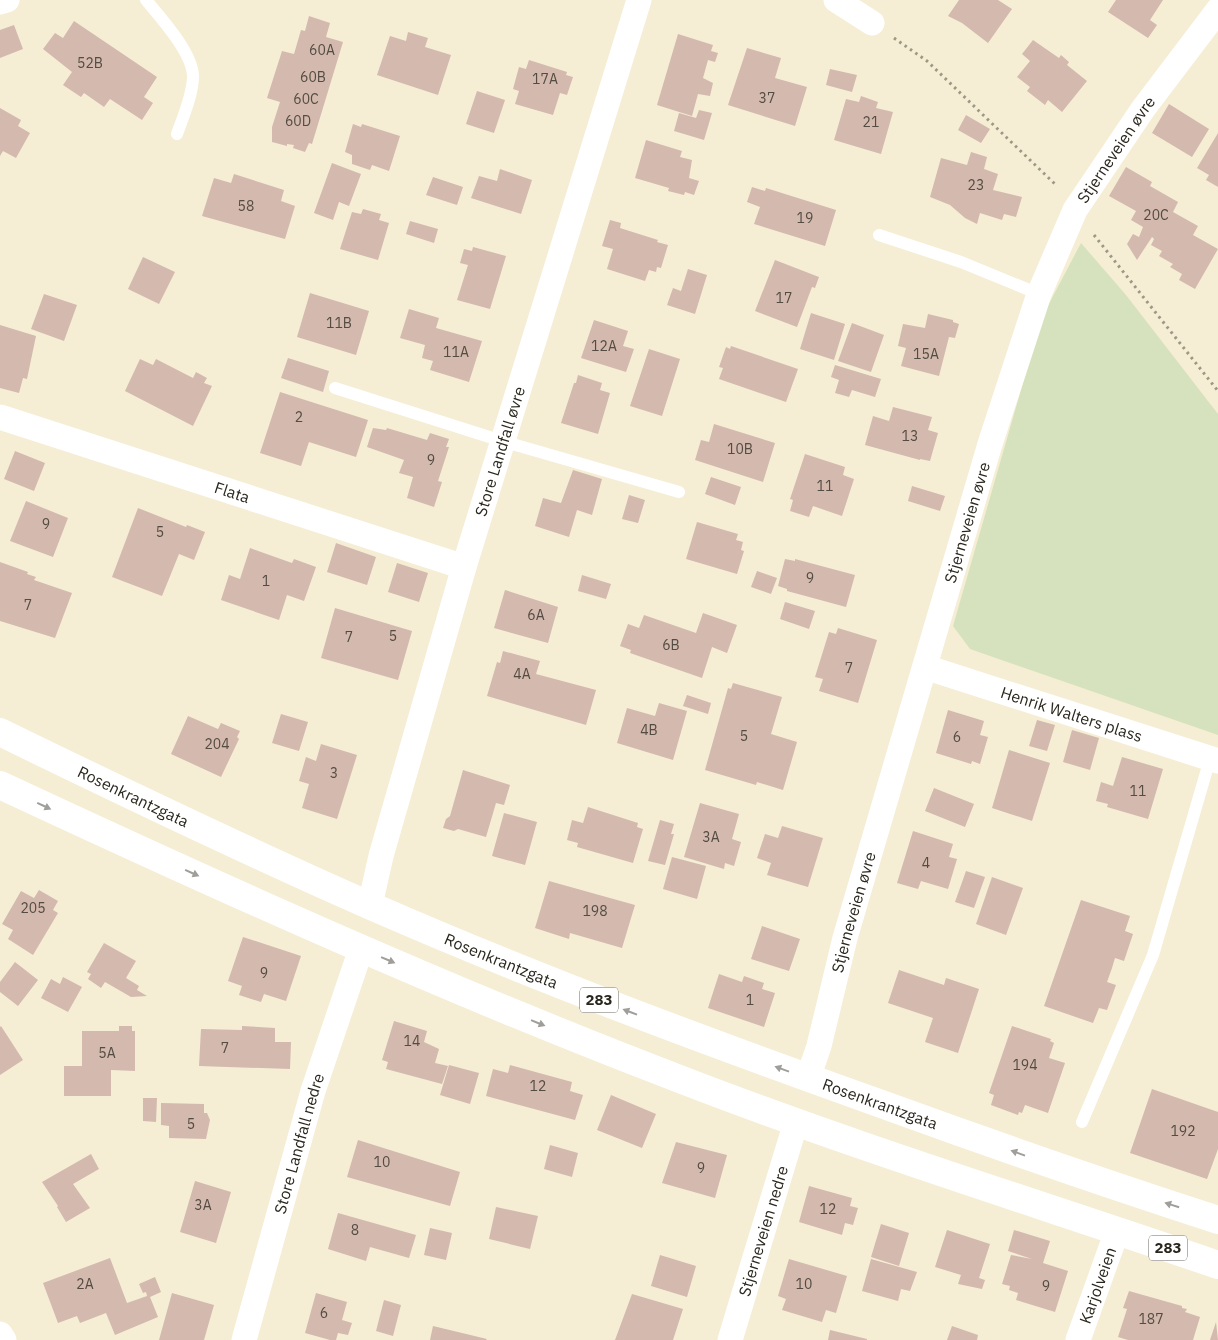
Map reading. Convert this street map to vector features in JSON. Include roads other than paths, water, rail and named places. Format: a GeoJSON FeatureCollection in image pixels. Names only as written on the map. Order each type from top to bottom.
{"type":"FeatureCollection","features":[{"type":"Feature","properties":{"kind":"main road","name":"Rosenkrantzgata"},"geometry":{"type":"LineString","coordinates":[[0,732],[209,834],[370,905],[615,1006],[1066,1171],[1218,1220]]}},
{"type":"Feature","properties":{"kind":"main road","name":"283"},"geometry":{"type":"LineString","coordinates":[[0,785],[361,949],[678,1078],[796,1122],[1006,1195],[1218,1265]]}},
{"type":"Feature","properties":{"kind":"street"},"geometry":{"type":"LineString","coordinates":[[0,2],[7,0]]}},
{"type":"Feature","properties":{"kind":"street","name":"Store Landfall øvre"},"geometry":{"type":"LineString","coordinates":[[370,905],[381,856],[464,567],[639,0]]}},
{"type":"Feature","properties":{"kind":"street"},"geometry":{"type":"LineString","coordinates":[[836,0],[872,23]]}},
{"type":"Feature","properties":{"kind":"street","name":"Stjerneveien øvre"},"geometry":{"type":"LineString","coordinates":[[808,1078],[819,1046],[845,938],[990,444],[1039,294],[1074,210],[1143,109],[1218,10]]}},
{"type":"Feature","properties":{"kind":"street","name":"Flata"},"geometry":{"type":"LineString","coordinates":[[0,417],[464,567]]}},
{"type":"Feature","properties":{"kind":"street","name":"Henrik Walters plass"},"geometry":{"type":"LineString","coordinates":[[925,667],[1214,760]]}},
{"type":"Feature","properties":{"kind":"street","name":"Store Landfall nedre"},"geometry":{"type":"LineString","coordinates":[[244,1340],[313,1091],[361,949]]}},
{"type":"Feature","properties":{"kind":"street","name":"Stjerneveien nedre"},"geometry":{"type":"LineString","coordinates":[[730,1340],[796,1122]]}},
{"type":"Feature","properties":{"kind":"street","name":"Karjolveien"},"geometry":{"type":"LineString","coordinates":[[1078,1340],[1117,1231]]}},
{"type":"Feature","properties":{"kind":"street"},"geometry":{"type":"LineString","coordinates":[[0,1334],[4,1340]]}},
{"type":"Feature","properties":{"kind":"lane"},"geometry":{"type":"LineString","coordinates":[[146,0],[190,62],[193,77],[192,86],[177,134]]}},
{"type":"Feature","properties":{"kind":"lane"},"geometry":{"type":"LineString","coordinates":[[879,235],[961,262],[1039,294]]}},
{"type":"Feature","properties":{"kind":"lane"},"geometry":{"type":"LineString","coordinates":[[335,388],[502,441],[679,492]]}},
{"type":"Feature","properties":{"kind":"lane"},"geometry":{"type":"LineString","coordinates":[[1082,1122],[1153,955],[1214,760]]}}]}
